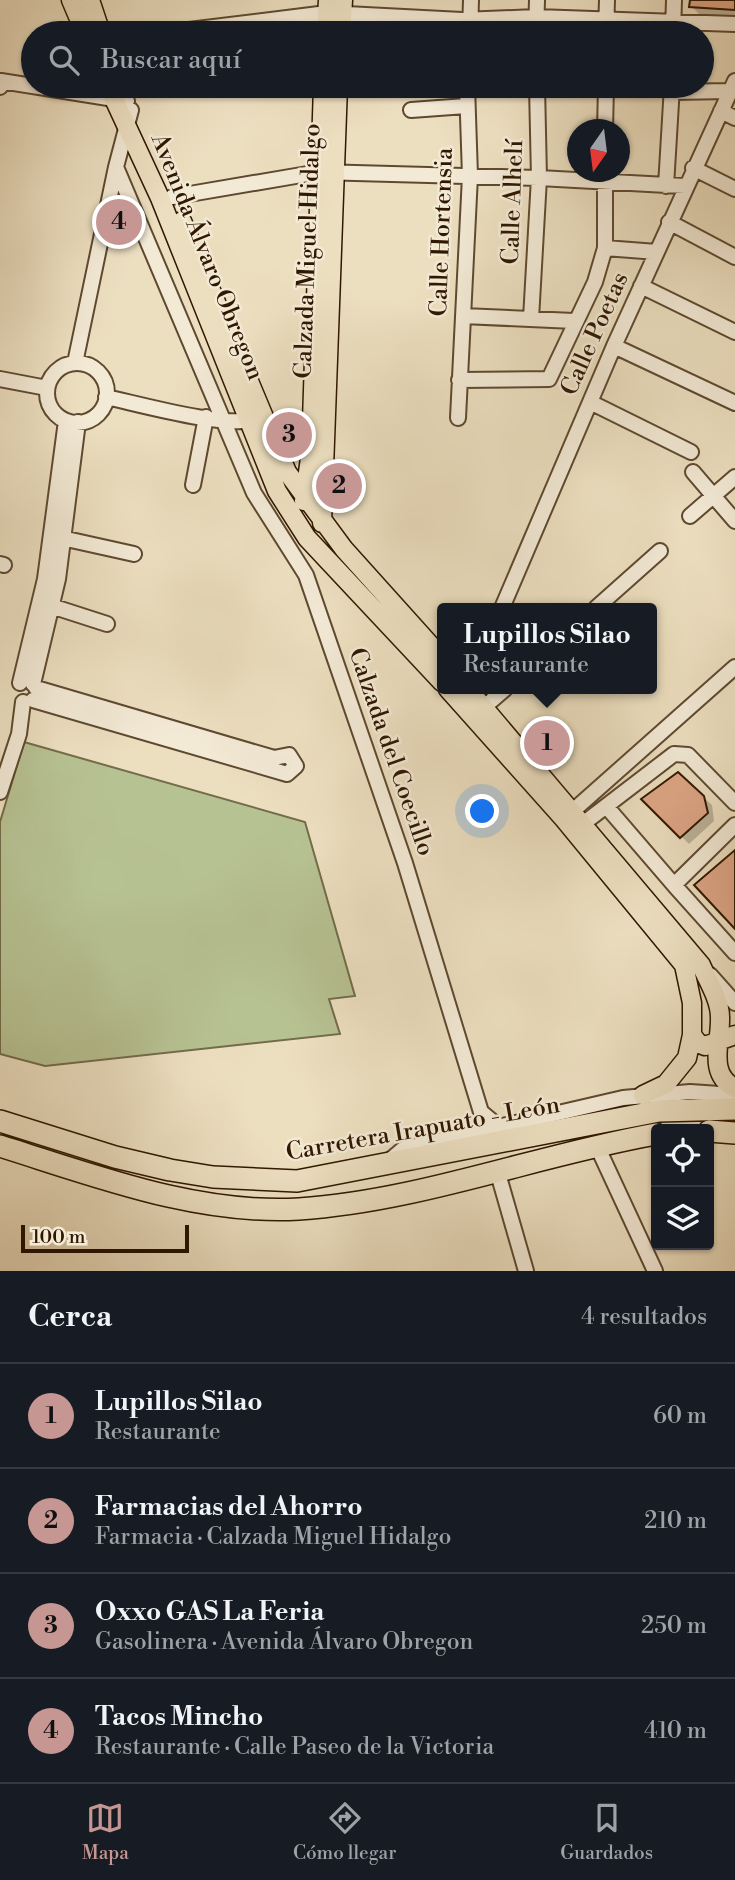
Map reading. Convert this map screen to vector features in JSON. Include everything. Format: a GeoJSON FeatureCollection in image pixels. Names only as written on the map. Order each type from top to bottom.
{"type":"FeatureCollection","features":[{"type":"Feature","properties":{"kind":"highway","name":"Carretera Irapuato - León"},"geometry":{"type":"LineString","coordinates":[[0,1121],[115,1157],[213,1177],[297,1181],[382,1167],[659,1111],[735,1109]]}},
{"type":"Feature","properties":{"kind":"highway"},"geometry":{"type":"LineString","coordinates":[[714,1131],[735,1133]]}},
{"type":"Feature","properties":{"kind":"highway","name":"Carretera Irapuato - León"},"geometry":{"type":"LineString","coordinates":[[0,1146],[165,1195],[209,1204],[298,1209],[343,1204],[651,1135]]}},
{"type":"Feature","properties":{"kind":"main road"},"geometry":{"type":"LineString","coordinates":[[71,0],[80,21]]}},
{"type":"Feature","properties":{"kind":"main road"},"geometry":{"type":"LineString","coordinates":[[90,0],[97,21]]}},
{"type":"Feature","properties":{"kind":"main road","name":"Calzada Miguel Hidalgo"},"geometry":{"type":"LineString","coordinates":[[304,532],[323,522],[327,172],[324,98]]}},
{"type":"Feature","properties":{"kind":"main road","name":"Calzada Miguel Hidalgo"},"geometry":{"type":"LineString","coordinates":[[304,532],[327,172],[336,98]]}},
{"type":"Feature","properties":{"kind":"main road","name":"Avenida Álvaro Obregon"},"geometry":{"type":"LineString","coordinates":[[121,101],[172,197],[255,419],[277,491],[304,532],[437,677]]}},
{"type":"Feature","properties":{"kind":"main road","name":"Avenida Álvaro Obregon"},"geometry":{"type":"LineString","coordinates":[[121,101],[255,419],[323,522],[437,652]]}},
{"type":"Feature","properties":{"kind":"main road"},"geometry":{"type":"LineString","coordinates":[[282,461],[310,452]]}},
{"type":"Feature","properties":{"kind":"main road"},"geometry":{"type":"LineString","coordinates":[[453,694],[574,818],[686,944],[692,965],[692,1035],[687,1059],[666,1084],[643,1095]]}},
{"type":"Feature","properties":{"kind":"main road"},"geometry":{"type":"LineString","coordinates":[[472,694],[692,965],[721,1016],[718,1043],[720,1074],[727,1084],[735,1088]]}},
{"type":"Feature","properties":{"kind":"main road"},"geometry":{"type":"LineString","coordinates":[[692,1035],[698,1043],[705,1046],[735,1035]]}},
{"type":"Feature","properties":{"kind":"street"},"geometry":{"type":"LineString","coordinates":[[470,21],[471,0]]}},
{"type":"Feature","properties":{"kind":"street"},"geometry":{"type":"LineString","coordinates":[[536,21],[537,0]]}},
{"type":"Feature","properties":{"kind":"street"},"geometry":{"type":"LineString","coordinates":[[606,21],[607,0]]}},
{"type":"Feature","properties":{"kind":"street"},"geometry":{"type":"LineString","coordinates":[[673,21],[674,0]]}},
{"type":"Feature","properties":{"kind":"street"},"geometry":{"type":"LineString","coordinates":[[243,21],[335,7],[434,21]]}},
{"type":"Feature","properties":{"kind":"street"},"geometry":{"type":"LineString","coordinates":[[507,21],[536,17],[564,21]]}},
{"type":"Feature","properties":{"kind":"street"},"geometry":{"type":"LineString","coordinates":[[714,26],[735,24]]}},
{"type":"Feature","properties":{"kind":"street"},"geometry":{"type":"LineString","coordinates":[[1,84],[21,87]]}},
{"type":"Feature","properties":{"kind":"street"},"geometry":{"type":"LineString","coordinates":[[714,87],[732,86]]}},
{"type":"Feature","properties":{"kind":"street","name":"Calle Poetas"},"geometry":{"type":"LineString","coordinates":[[504,603],[614,346],[732,86]]}},
{"type":"Feature","properties":{"kind":"street"},"geometry":{"type":"LineString","coordinates":[[75,363],[116,167],[121,101],[100,98]]}},
{"type":"Feature","properties":{"kind":"street","name":"Calle Hortensia"},"geometry":{"type":"LineString","coordinates":[[458,418],[470,176],[466,98]]}},
{"type":"Feature","properties":{"kind":"street","name":"Calle Alhelí"},"geometry":{"type":"LineString","coordinates":[[531,319],[539,177],[537,98]]}},
{"type":"Feature","properties":{"kind":"street"},"geometry":{"type":"LineString","coordinates":[[606,98],[606,119]]}},
{"type":"Feature","properties":{"kind":"street"},"geometry":{"type":"LineString","coordinates":[[666,186],[671,98]]}},
{"type":"Feature","properties":{"kind":"street"},"geometry":{"type":"LineString","coordinates":[[411,110],[466,106]]}},
{"type":"Feature","properties":{"kind":"street"},"geometry":{"type":"LineString","coordinates":[[721,111],[735,118]]}},
{"type":"Feature","properties":{"kind":"street","name":"Calzada del Coecillo"},"geometry":{"type":"LineString","coordinates":[[116,167],[254,493],[306,575],[447,994],[481,1112]]}},
{"type":"Feature","properties":{"kind":"street"},"geometry":{"type":"LineString","coordinates":[[693,168],[735,189]]}},
{"type":"Feature","properties":{"kind":"street"},"geometry":{"type":"LineString","coordinates":[[172,197],[327,172],[567,177]]}},
{"type":"Feature","properties":{"kind":"street"},"geometry":{"type":"LineString","coordinates":[[630,181],[685,186]]}},
{"type":"Feature","properties":{"kind":"street"},"geometry":{"type":"LineString","coordinates":[[459,380],[549,379],[574,321],[595,282],[605,248],[605,182]]}},
{"type":"Feature","properties":{"kind":"street"},"geometry":{"type":"LineString","coordinates":[[669,222],[735,257]]}},
{"type":"Feature","properties":{"kind":"street"},"geometry":{"type":"LineString","coordinates":[[605,248],[657,252]]}},
{"type":"Feature","properties":{"kind":"street"},"geometry":{"type":"LineString","coordinates":[[641,286],[735,332]]}},
{"type":"Feature","properties":{"kind":"street"},"geometry":{"type":"LineString","coordinates":[[463,316],[574,321]]}},
{"type":"Feature","properties":{"kind":"street"},"geometry":{"type":"LineString","coordinates":[[614,346],[735,403]]}},
{"type":"Feature","properties":{"kind":"street"},"geometry":{"type":"LineString","coordinates":[[75,363],[94,368],[102,376],[106,397],[97,415],[72,421],[51,408],[47,388],[51,376],[60,368],[75,363]]}},
{"type":"Feature","properties":{"kind":"street"},"geometry":{"type":"LineString","coordinates":[[0,379],[47,388]]}},
{"type":"Feature","properties":{"kind":"street"},"geometry":{"type":"LineString","coordinates":[[106,397],[225,421],[255,419]]}},
{"type":"Feature","properties":{"kind":"street"},"geometry":{"type":"LineString","coordinates":[[590,402],[691,452]]}},
{"type":"Feature","properties":{"kind":"street"},"geometry":{"type":"LineString","coordinates":[[193,485],[206,417]]}},
{"type":"Feature","properties":{"kind":"street"},"geometry":{"type":"LineString","coordinates":[[1,782],[19,734],[29,692],[57,536],[72,421]]}},
{"type":"Feature","properties":{"kind":"street"},"geometry":{"type":"LineString","coordinates":[[693,472],[735,521]]}},
{"type":"Feature","properties":{"kind":"street"},"geometry":{"type":"LineString","coordinates":[[690,516],[735,477]]}},
{"type":"Feature","properties":{"kind":"street"},"geometry":{"type":"LineString","coordinates":[[288,548],[304,532]]}},
{"type":"Feature","properties":{"kind":"street"},"geometry":{"type":"LineString","coordinates":[[57,536],[134,554]]}},
{"type":"Feature","properties":{"kind":"street"},"geometry":{"type":"LineString","coordinates":[[602,603],[660,551]]}},
{"type":"Feature","properties":{"kind":"street"},"geometry":{"type":"LineString","coordinates":[[45,604],[107,624]]}},
{"type":"Feature","properties":{"kind":"street"},"geometry":{"type":"LineString","coordinates":[[574,818],[735,667]]}},
{"type":"Feature","properties":{"kind":"street"},"geometry":{"type":"LineString","coordinates":[[29,692],[287,774],[296,766],[289,755],[274,758],[149,728]]}},
{"type":"Feature","properties":{"kind":"street"},"geometry":{"type":"LineString","coordinates":[[483,708],[499,694]]}},
{"type":"Feature","properties":{"kind":"street"},"geometry":{"type":"LineString","coordinates":[[574,818],[606,806],[674,754],[688,755],[735,803]]}},
{"type":"Feature","properties":{"kind":"street"},"geometry":{"type":"LineString","coordinates":[[606,806],[735,953]]}},
{"type":"Feature","properties":{"kind":"street"},"geometry":{"type":"LineString","coordinates":[[674,885],[735,825]]}},
{"type":"Feature","properties":{"kind":"street"},"geometry":{"type":"LineString","coordinates":[[692,965],[735,1003]]}},
{"type":"Feature","properties":{"kind":"street"},"geometry":{"type":"LineString","coordinates":[[382,1167],[404,1149],[643,1095],[690,1092],[735,1095]]}},
{"type":"Feature","properties":{"kind":"street"},"geometry":{"type":"LineString","coordinates":[[469,1134],[481,1112],[499,1127]]}},
{"type":"Feature","properties":{"kind":"street"},"geometry":{"type":"LineString","coordinates":[[597,1146],[655,1271]]}},
{"type":"Feature","properties":{"kind":"street"},"geometry":{"type":"LineString","coordinates":[[498,1170],[526,1271]]}},
{"type":"Feature","properties":{"kind":"green space"},"geometry":{"type":"Polygon","coordinates":[[[24,742],[305,822],[355,996],[329,999],[340,1034],[45,1066],[0,1054],[0,822],[24,742]]]}},
{"type":"Feature","properties":{"kind":"building"},"geometry":{"type":"Polygon","coordinates":[[[690,0],[735,0],[735,10],[689,7],[690,0]]]}},
{"type":"Feature","properties":{"kind":"building"},"geometry":{"type":"Polygon","coordinates":[[[678,772],[704,796],[708,813],[680,838],[641,799],[678,772]]]}},
{"type":"Feature","properties":{"kind":"building"},"geometry":{"type":"Polygon","coordinates":[[[735,850],[735,929],[694,885],[735,850]]]}},
{"type":"Feature","properties":{"kind":"place","name":"Tacos Mincho"},"geometry":{"type":"Point","coordinates":[119,222]}},
{"type":"Feature","properties":{"kind":"place","name":"Oxxo GAS La Feria"},"geometry":{"type":"Point","coordinates":[289,435]}},
{"type":"Feature","properties":{"kind":"place","name":"Farmacias del Ahorro"},"geometry":{"type":"Point","coordinates":[339,486]}},
{"type":"Feature","properties":{"kind":"place","name":"Lupillos Silao"},"geometry":{"type":"Point","coordinates":[547,743]}}]}
